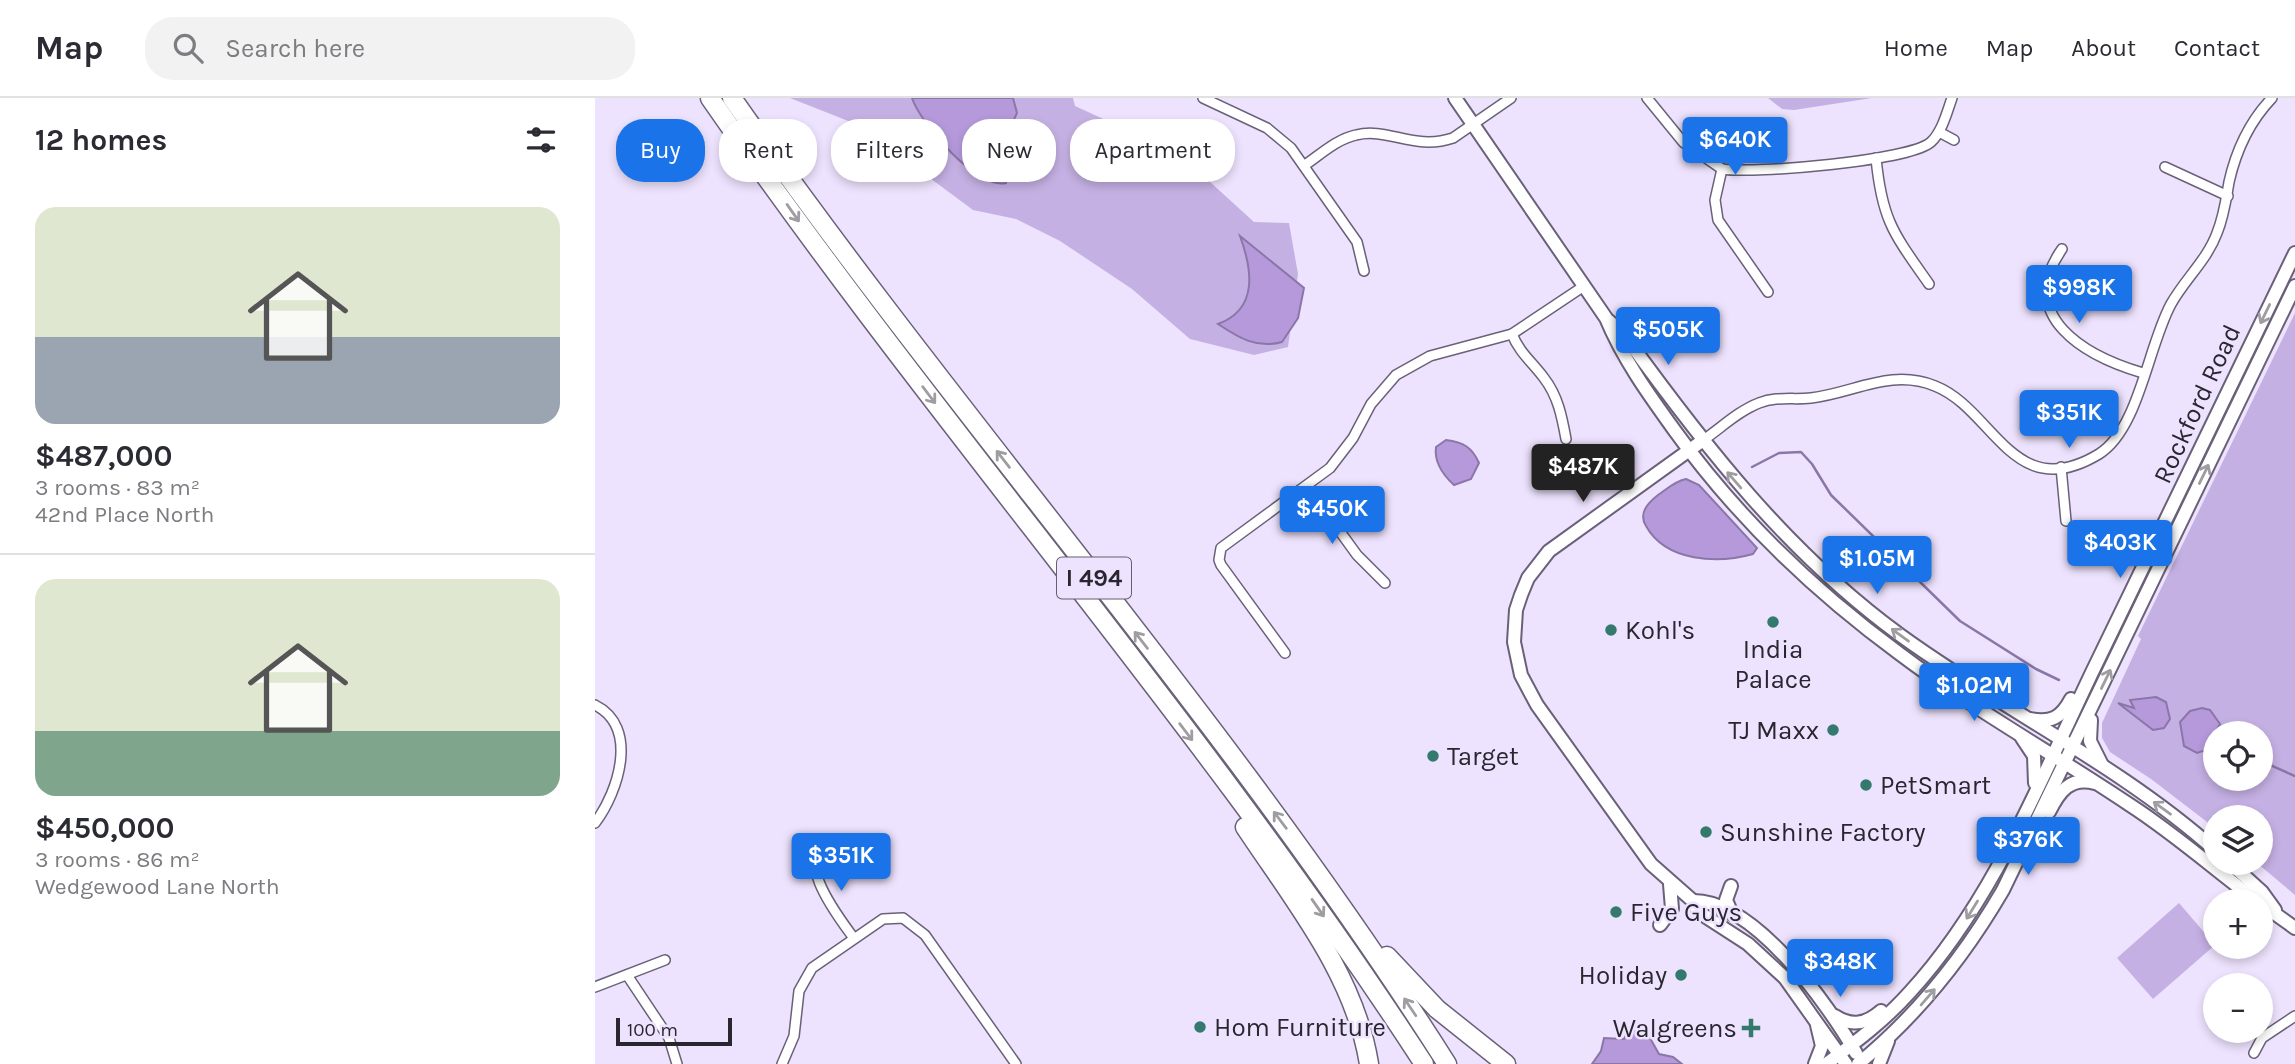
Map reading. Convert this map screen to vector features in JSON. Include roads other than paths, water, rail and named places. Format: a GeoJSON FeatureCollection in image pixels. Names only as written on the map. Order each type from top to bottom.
{"type":"FeatureCollection","features":[{"type":"Feature","properties":{"kind":"highway","name":"I 494"},"geometry":{"type":"LineString","coordinates":[[711,98],[823,256],[1298,880],[1424,1064]]}},
{"type":"Feature","properties":{"kind":"highway","name":"I 494"},"geometry":{"type":"LineString","coordinates":[[732,98],[834,238],[1317,872],[1447,1064]]}},
{"type":"Feature","properties":{"kind":"highway"},"geometry":{"type":"LineString","coordinates":[[1204,755],[1209,774],[1329,957],[1359,1016],[1369,1064]]}},
{"type":"Feature","properties":{"kind":"highway"},"geometry":{"type":"LineString","coordinates":[[1317,872],[1416,988],[1506,1064]]}},
{"type":"Feature","properties":{"kind":"main road"},"geometry":{"type":"LineString","coordinates":[[1455,98],[1606,318],[1625,336],[1702,442],[1768,517],[1844,590],[1927,654],[2106,770],[2203,840]]}},
{"type":"Feature","properties":{"kind":"main road","name":"Rockford Road"},"geometry":{"type":"LineString","coordinates":[[1826,1064],[1844,1059],[1852,1046],[1913,989],[1948,946],[1981,895],[2031,800],[2295,253]]}},
{"type":"Feature","properties":{"kind":"main road","name":"Rockford Road"},"geometry":{"type":"LineString","coordinates":[[1860,1063],[1890,1036],[1942,981],[1971,942],[2003,890],[2295,286]]}},
{"type":"Feature","properties":{"kind":"main road"},"geometry":{"type":"LineString","coordinates":[[1606,318],[1616,344],[1689,450],[1758,530],[1819,590],[1902,656],[2164,828],[2241,889]]}},
{"type":"Feature","properties":{"kind":"main road"},"geometry":{"type":"LineString","coordinates":[[1702,442],[1549,551],[1528,578],[1516,610],[1516,659],[1528,690],[1644,856],[1670,884],[1693,901],[1697,911],[1748,944],[1785,978],[1844,1059]]}},
{"type":"Feature","properties":{"kind":"main road"},"geometry":{"type":"LineString","coordinates":[[2025,718],[2044,721],[2060,716],[2087,670],[2097,663]]}},
{"type":"Feature","properties":{"kind":"main road"},"geometry":{"type":"LineString","coordinates":[[2093,705],[2090,741],[2095,755],[2106,770]]}},
{"type":"Feature","properties":{"kind":"main road"},"geometry":{"type":"LineString","coordinates":[[2012,728],[2034,756],[2036,779],[2031,800]]}},
{"type":"Feature","properties":{"kind":"main road"},"geometry":{"type":"LineString","coordinates":[[2023,849],[2033,842],[2063,788],[2080,781],[2099,784]]}},
{"type":"Feature","properties":{"kind":"main road"},"geometry":{"type":"LineString","coordinates":[[2243,875],[2295,928]]}},
{"type":"Feature","properties":{"kind":"main road"},"geometry":{"type":"LineString","coordinates":[[1660,925],[1672,909],[1670,884]]}},
{"type":"Feature","properties":{"kind":"main road"},"geometry":{"type":"LineString","coordinates":[[1731,886],[1725,900],[1733,914]]}},
{"type":"Feature","properties":{"kind":"main road"},"geometry":{"type":"LineString","coordinates":[[1693,901],[1710,901],[1733,914],[1786,956],[1829,1012],[1860,1063]]}},
{"type":"Feature","properties":{"kind":"main road"},"geometry":{"type":"LineString","coordinates":[[1829,1012],[1845,1022],[1862,1023],[1872,1019],[1899,995],[1913,989]]}},
{"type":"Feature","properties":{"kind":"main road"},"geometry":{"type":"LineString","coordinates":[[1814,1015],[1822,1046],[1815,1064]]}},
{"type":"Feature","properties":{"kind":"main road"},"geometry":{"type":"LineString","coordinates":[[1879,1064],[1890,1036]]}},
{"type":"Feature","properties":{"kind":"street"},"geometry":{"type":"LineString","coordinates":[[1305,165],[1336,143],[1359,134],[1431,144],[1453,138],[1511,98]]}},
{"type":"Feature","properties":{"kind":"street"},"geometry":{"type":"LineString","coordinates":[[1647,98],[1683,142],[1722,169],[1755,171],[1876,158],[1923,147],[1938,132],[1952,98]]}},
{"type":"Feature","properties":{"kind":"street"},"geometry":{"type":"LineString","coordinates":[[1702,442],[1761,402],[1775,398],[1812,398],[1877,381],[1907,379],[1938,387],[1952,395],[1999,443],[2024,461],[2060,467],[2088,460],[2114,442],[2130,415],[2143,373],[2172,303],[2217,236],[2235,162],[2246,135],[2272,98]]}},
{"type":"Feature","properties":{"kind":"street"},"geometry":{"type":"LineString","coordinates":[[1210,99],[1281,138],[1305,165],[1357,242],[1364,271]]}},
{"type":"Feature","properties":{"kind":"street"},"geometry":{"type":"LineString","coordinates":[[1938,132],[1954,140]]}},
{"type":"Feature","properties":{"kind":"street"},"geometry":{"type":"LineString","coordinates":[[1876,158],[1879,192],[1887,222],[1929,284]]}},
{"type":"Feature","properties":{"kind":"street"},"geometry":{"type":"LineString","coordinates":[[2165,167],[2228,196]]}},
{"type":"Feature","properties":{"kind":"street"},"geometry":{"type":"LineString","coordinates":[[1722,169],[1715,200],[1718,220],[1768,292]]}},
{"type":"Feature","properties":{"kind":"street"},"geometry":{"type":"LineString","coordinates":[[2062,248],[2050,265],[2046,286],[2049,311],[2056,323],[2076,341],[2143,373]]}},
{"type":"Feature","properties":{"kind":"street"},"geometry":{"type":"LineString","coordinates":[[1285,653],[1221,565],[1221,548],[1307,486],[1343,454],[1371,404],[1396,375],[1430,356],[1512,334],[1584,286]]}},
{"type":"Feature","properties":{"kind":"street"},"geometry":{"type":"LineString","coordinates":[[1512,334],[1523,355],[1543,376],[1557,399],[1566,439]]}},
{"type":"Feature","properties":{"kind":"street"},"geometry":{"type":"LineString","coordinates":[[2060,467],[2066,521]]}},
{"type":"Feature","properties":{"kind":"street"},"geometry":{"type":"LineString","coordinates":[[1307,486],[1357,555],[1385,583]]}},
{"type":"Feature","properties":{"kind":"street"},"geometry":{"type":"LineString","coordinates":[[595,705],[611,716],[622,740],[608,800],[595,823]]}},
{"type":"Feature","properties":{"kind":"street"},"geometry":{"type":"LineString","coordinates":[[834,841],[826,843],[819,852],[817,876],[826,898],[853,937]]}},
{"type":"Feature","properties":{"kind":"street"},"geometry":{"type":"LineString","coordinates":[[782,1064],[794,1036],[799,991],[804,979],[822,960],[853,937],[883,919],[902,918],[925,935],[1016,1064]]}},
{"type":"Feature","properties":{"kind":"street"},"geometry":{"type":"LineString","coordinates":[[595,987],[664,960]]}},
{"type":"Feature","properties":{"kind":"street"},"geometry":{"type":"LineString","coordinates":[[627,975],[670,1038],[677,1064]]}},
{"type":"Feature","properties":{"kind":"street"},"geometry":{"type":"LineString","coordinates":[[2254,1053],[2262,1038],[2295,1016]]}},
{"type":"Feature","properties":{"kind":"waterway"},"geometry":{"type":"LineString","coordinates":[[1752,467],[1779,453],[1801,452],[1812,464],[1831,495],[1960,621],[2036,669],[2059,680]]}},
{"type":"Feature","properties":{"kind":"waterway"},"geometry":{"type":"LineString","coordinates":[[2273,766],[2295,776]]}},
{"type":"Feature","properties":{"kind":"place","name":"India Palace"},"geometry":{"type":"Point","coordinates":[1773,622]}},
{"type":"Feature","properties":{"kind":"place","name":"Kohl's"},"geometry":{"type":"Point","coordinates":[1611,630]}},
{"type":"Feature","properties":{"kind":"place","name":"TJ Maxx"},"geometry":{"type":"Point","coordinates":[1833,730]}},
{"type":"Feature","properties":{"kind":"place","name":"Target"},"geometry":{"type":"Point","coordinates":[1433,756]}},
{"type":"Feature","properties":{"kind":"place","name":"PetSmart"},"geometry":{"type":"Point","coordinates":[1866,785]}},
{"type":"Feature","properties":{"kind":"place","name":"Sunshine Factory"},"geometry":{"type":"Point","coordinates":[1706,832]}},
{"type":"Feature","properties":{"kind":"place","name":"Five Guys"},"geometry":{"type":"Point","coordinates":[1616,912]}},
{"type":"Feature","properties":{"kind":"place","name":"Holiday"},"geometry":{"type":"Point","coordinates":[1681,975]}},
{"type":"Feature","properties":{"kind":"place","name":"Hom Furniture"},"geometry":{"type":"Point","coordinates":[1200,1027]}},
{"type":"Feature","properties":{"kind":"place","name":"Walgreens"},"geometry":{"type":"Point","coordinates":[1751,1028]}}]}
